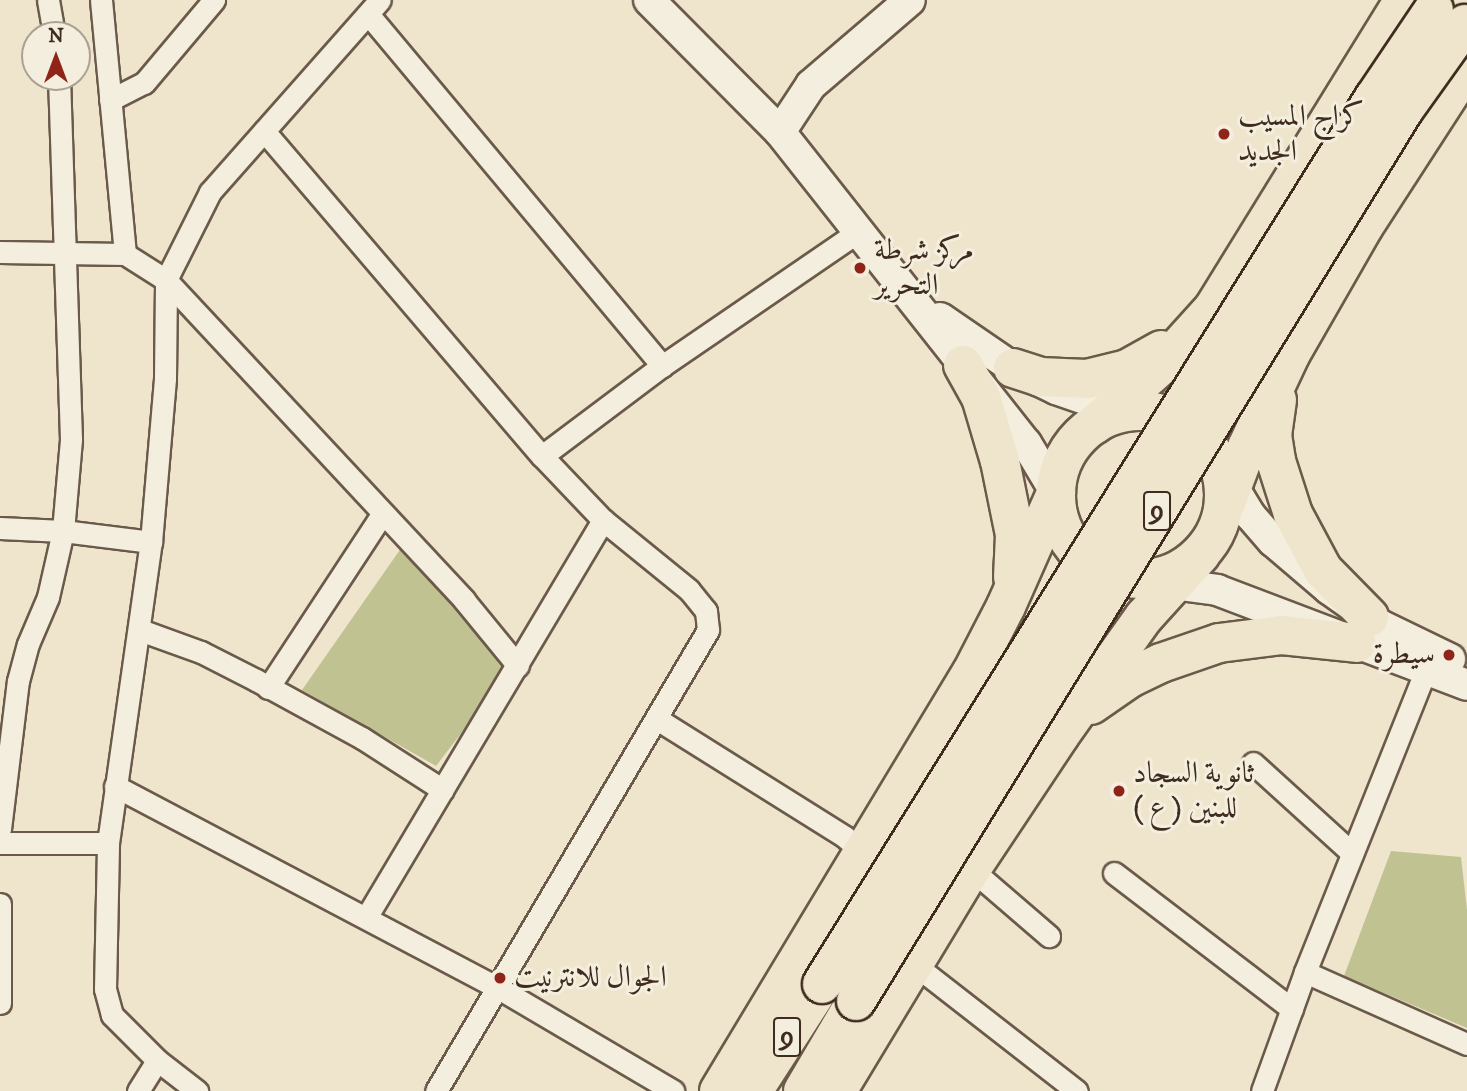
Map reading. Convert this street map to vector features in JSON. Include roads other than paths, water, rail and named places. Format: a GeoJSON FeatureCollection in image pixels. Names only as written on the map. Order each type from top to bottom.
{"type":"FeatureCollection","features":[{"type":"Feature","properties":{"kind":"highway","name":"9"},"geometry":{"type":"LineString","coordinates":[[719,1091],[972,672],[1006,606],[1056,494],[1061,468],[1068,452],[1119,415],[1196,332],[1442,11]]}},
{"type":"Feature","properties":{"kind":"highway","name":"9"},"geometry":{"type":"LineString","coordinates":[[753,1091],[1374,98],[1442,11]]}},
{"type":"Feature","properties":{"kind":"highway","name":"9"},"geometry":{"type":"LineString","coordinates":[[803,1091],[1403,111],[1442,11]]}},
{"type":"Feature","properties":{"kind":"highway","name":"9"},"geometry":{"type":"LineString","coordinates":[[837,1091],[971,869],[1059,736],[1172,583],[1213,537],[1223,490],[1290,355],[1364,226],[1463,80]]}},
{"type":"Feature","properties":{"kind":"highway"},"geometry":{"type":"LineString","coordinates":[[1013,368],[1060,380],[1108,376],[1144,361],[1163,349],[1216,304]]}},
{"type":"Feature","properties":{"kind":"highway"},"geometry":{"type":"LineString","coordinates":[[1290,355],[1280,384],[1272,435],[1281,480],[1293,514],[1323,570],[1363,630]]}},
{"type":"Feature","properties":{"kind":"highway"},"geometry":{"type":"LineString","coordinates":[[963,365],[981,397],[991,424],[1016,536],[1013,575],[1006,606]]}},
{"type":"Feature","properties":{"kind":"highway"},"geometry":{"type":"LineString","coordinates":[[1119,415],[1169,417],[1189,427],[1206,443],[1223,490]]}},
{"type":"Feature","properties":{"kind":"highway","name":"9"},"geometry":{"type":"LineString","coordinates":[[1056,494],[1063,529],[1072,545],[1100,569],[1135,579],[1170,574],[1200,554]]}},
{"type":"Feature","properties":{"kind":"highway"},"geometry":{"type":"LineString","coordinates":[[1059,736],[1103,695],[1140,673],[1189,652],[1244,639],[1363,630]]}},
{"type":"Feature","properties":{"kind":"main road"},"geometry":{"type":"LineString","coordinates":[[780,132],[811,85],[909,0]]}},
{"type":"Feature","properties":{"kind":"main road"},"geometry":{"type":"LineString","coordinates":[[652,1],[780,132],[1026,443],[1056,494]]}},
{"type":"Feature","properties":{"kind":"main road"},"geometry":{"type":"LineString","coordinates":[[907,291],[967,338],[1013,368],[1119,415]]}},
{"type":"Feature","properties":{"kind":"main road"},"geometry":{"type":"LineString","coordinates":[[1223,490],[1273,541],[1329,589],[1363,630]]}},
{"type":"Feature","properties":{"kind":"main road"},"geometry":{"type":"LineString","coordinates":[[1135,579],[1217,590],[1363,630],[1429,661],[1467,685]]}},
{"type":"Feature","properties":{"kind":"main road"},"geometry":{"type":"LineString","coordinates":[[1429,661],[1467,665]]}},
{"type":"Feature","properties":{"kind":"street"},"geometry":{"type":"LineString","coordinates":[[48,0],[52,21]]}},
{"type":"Feature","properties":{"kind":"street"},"geometry":{"type":"LineString","coordinates":[[101,0],[125,254]]}},
{"type":"Feature","properties":{"kind":"street"},"geometry":{"type":"LineString","coordinates":[[110,100],[144,83],[214,0]]}},
{"type":"Feature","properties":{"kind":"street"},"geometry":{"type":"LineString","coordinates":[[197,1091],[157,1060],[112,1015],[105,989],[108,843],[151,542],[165,378],[166,280],[210,192],[374,7],[662,366]]}},
{"type":"Feature","properties":{"kind":"street"},"geometry":{"type":"LineString","coordinates":[[0,829],[18,681],[28,644],[48,597],[63,531],[71,439],[59,91]]}},
{"type":"Feature","properties":{"kind":"street"},"geometry":{"type":"LineString","coordinates":[[264,131],[542,456],[603,520],[689,590],[706,611],[708,630],[495,986],[436,1091]]}},
{"type":"Feature","properties":{"kind":"street"},"geometry":{"type":"LineString","coordinates":[[542,456],[662,366],[858,232]]}},
{"type":"Feature","properties":{"kind":"street"},"geometry":{"type":"LineString","coordinates":[[0,252],[125,254],[166,280],[464,600],[518,666]]}},
{"type":"Feature","properties":{"kind":"street"},"geometry":{"type":"LineString","coordinates":[[268,688],[383,513]]}},
{"type":"Feature","properties":{"kind":"street"},"geometry":{"type":"LineString","coordinates":[[367,916],[603,520]]}},
{"type":"Feature","properties":{"kind":"street"},"geometry":{"type":"LineString","coordinates":[[0,528],[63,531],[151,542]]}},
{"type":"Feature","properties":{"kind":"street"},"geometry":{"type":"LineString","coordinates":[[139,630],[201,652],[362,738],[443,790]]}},
{"type":"Feature","properties":{"kind":"street"},"geometry":{"type":"LineString","coordinates":[[1262,1091],[1305,972],[1429,661]]}},
{"type":"Feature","properties":{"kind":"street"},"geometry":{"type":"LineString","coordinates":[[657,719],[845,837],[863,853]]}},
{"type":"Feature","properties":{"kind":"street"},"geometry":{"type":"LineString","coordinates":[[1253,763],[1352,853]]}},
{"type":"Feature","properties":{"kind":"street"},"geometry":{"type":"LineString","coordinates":[[115,786],[367,916],[495,986],[673,1091]]}},
{"type":"Feature","properties":{"kind":"street"},"geometry":{"type":"LineString","coordinates":[[0,843],[108,843]]}},
{"type":"Feature","properties":{"kind":"street"},"geometry":{"type":"LineString","coordinates":[[971,869],[1049,936]]}},
{"type":"Feature","properties":{"kind":"street"},"geometry":{"type":"LineString","coordinates":[[1114,873],[1292,1009]]}},
{"type":"Feature","properties":{"kind":"street"},"geometry":{"type":"LineString","coordinates":[[0,904],[0,1003]]}},
{"type":"Feature","properties":{"kind":"street"},"geometry":{"type":"LineString","coordinates":[[915,965],[1077,1091]]}},
{"type":"Feature","properties":{"kind":"street"},"geometry":{"type":"LineString","coordinates":[[1305,972],[1467,1044]]}},
{"type":"Feature","properties":{"kind":"street"},"geometry":{"type":"LineString","coordinates":[[138,1091],[157,1060]]}},
{"type":"Feature","properties":{"kind":"place","name":"كراج المسيب الجديد"},"geometry":{"type":"Point","coordinates":[1224,134]}},
{"type":"Feature","properties":{"kind":"place","name":"مركز شرطة التحرير"},"geometry":{"type":"Point","coordinates":[860,268]}},
{"type":"Feature","properties":{"kind":"place","name":"سيطرة"},"geometry":{"type":"Point","coordinates":[1449,655]}},
{"type":"Feature","properties":{"kind":"place","name":"ثانوية السجاد ( ع ) للبنين"},"geometry":{"type":"Point","coordinates":[1119,791]}},
{"type":"Feature","properties":{"kind":"place","name":"الجوال للانترنيت"},"geometry":{"type":"Point","coordinates":[500,978]}}]}
